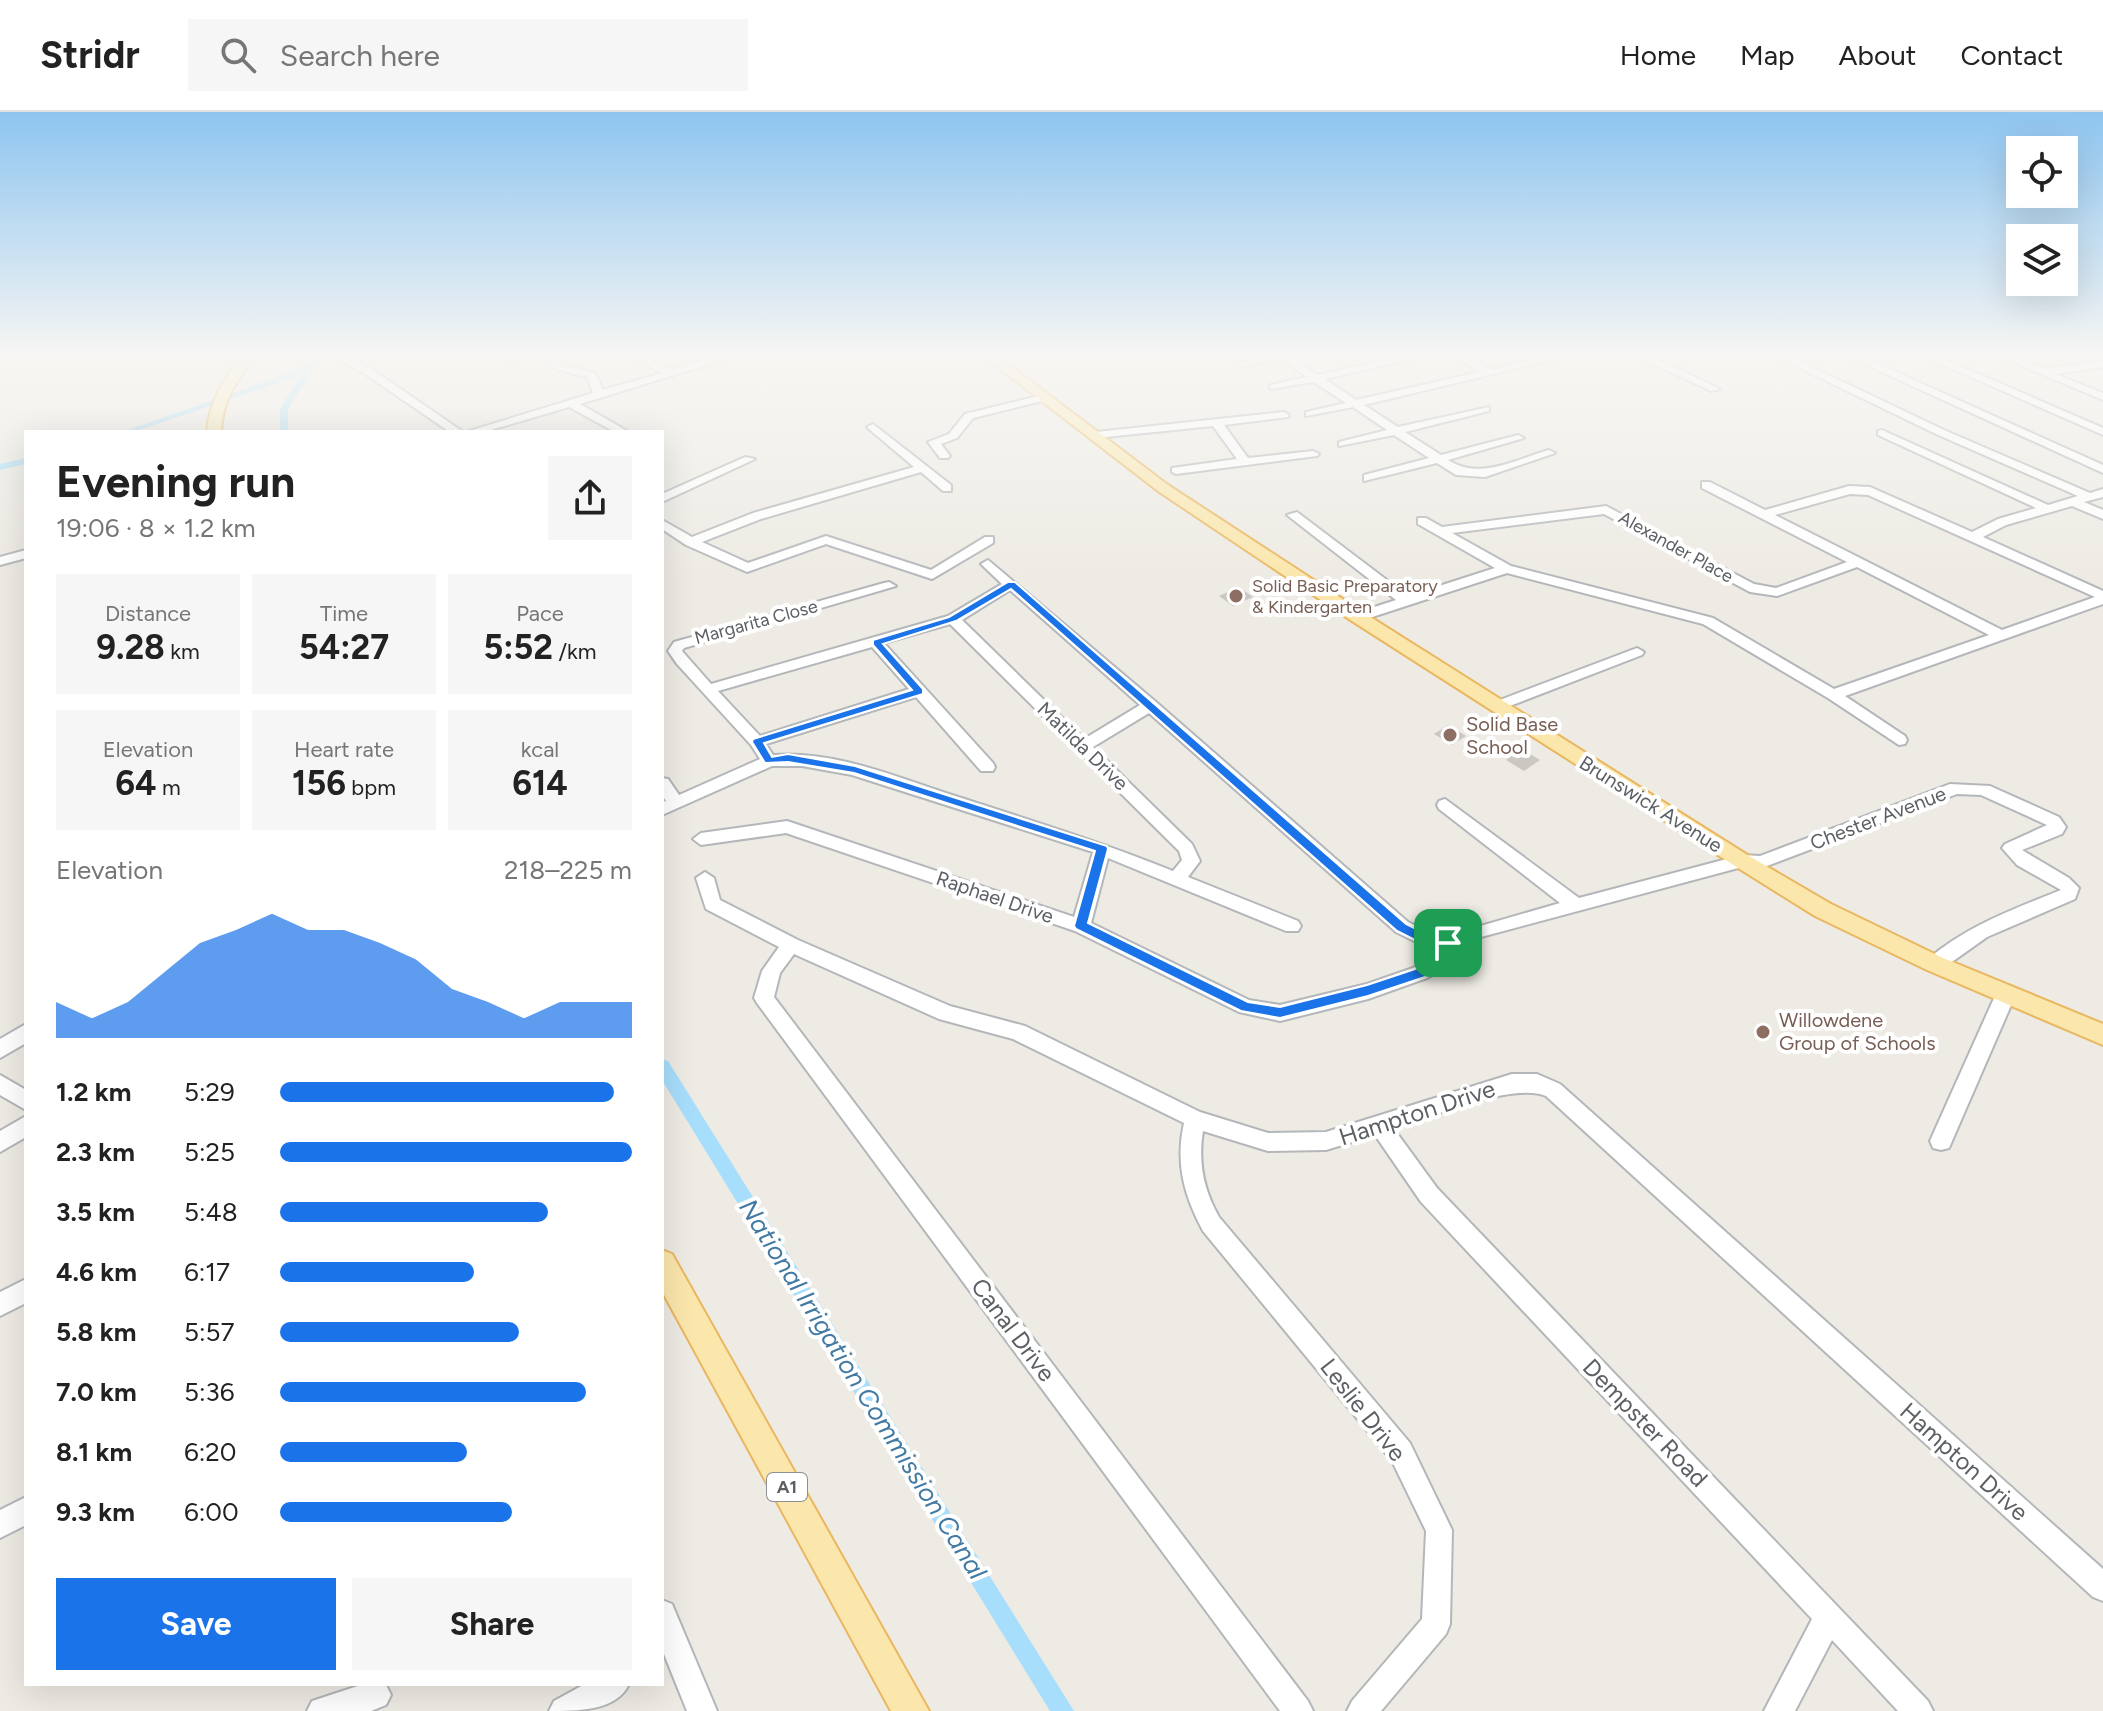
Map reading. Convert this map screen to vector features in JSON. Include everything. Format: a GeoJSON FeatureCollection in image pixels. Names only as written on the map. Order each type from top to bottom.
{"type":"FeatureCollection","features":[{"type":"Feature","properties":{"kind":"main road","name":"Brunswick Avenue"},"geometry":{"type":"LineString","coordinates":[[1093,433],[1163,488],[1358,617],[1823,910],[2005,996],[2103,1035]]}},
{"type":"Feature","properties":{"kind":"main road","name":"A1"},"geometry":{"type":"LineString","coordinates":[[664,1267],[911,1711]]}},
{"type":"Feature","properties":{"kind":"street"},"geometry":{"type":"LineString","coordinates":[[880,433],[947,488]]}},
{"type":"Feature","properties":{"kind":"street"},"geometry":{"type":"LineString","coordinates":[[944,456],[933,443],[955,433]]}},
{"type":"Feature","properties":{"kind":"street"},"geometry":{"type":"LineString","coordinates":[[1096,435],[1118,433]]}},
{"type":"Feature","properties":{"kind":"street"},"geometry":{"type":"LineString","coordinates":[[1224,433],[1245,462]]}},
{"type":"Feature","properties":{"kind":"street"},"geometry":{"type":"LineString","coordinates":[[1343,444],[1388,433]]}},
{"type":"Feature","properties":{"kind":"street"},"geometry":{"type":"LineString","coordinates":[[1396,433],[1457,472],[1485,473],[1549,453]]}},
{"type":"Feature","properties":{"kind":"street"},"geometry":{"type":"LineString","coordinates":[[1882,433],[2047,509]]}},
{"type":"Feature","properties":{"kind":"street"},"geometry":{"type":"LineString","coordinates":[[1941,433],[2089,497]]}},
{"type":"Feature","properties":{"kind":"street"},"geometry":{"type":"LineString","coordinates":[[2022,433],[2103,469]]}},
{"type":"Feature","properties":{"kind":"street"},"geometry":{"type":"LineString","coordinates":[[1368,478],[1518,438]]}},
{"type":"Feature","properties":{"kind":"street"},"geometry":{"type":"LineString","coordinates":[[1176,470],[1313,454]]}},
{"type":"Feature","properties":{"kind":"street"},"geometry":{"type":"LineString","coordinates":[[664,497],[749,459]]}},
{"type":"Feature","properties":{"kind":"street"},"geometry":{"type":"LineString","coordinates":[[691,542],[757,516],[923,468]]}},
{"type":"Feature","properties":{"kind":"street"},"geometry":{"type":"LineString","coordinates":[[1706,485],[2001,635]]}},
{"type":"Feature","properties":{"kind":"street"},"geometry":{"type":"LineString","coordinates":[[1763,515],[1849,490],[1870,491],[2103,598]]}},
{"type":"Feature","properties":{"kind":"street"},"geometry":{"type":"LineString","coordinates":[[1973,537],[2002,522],[2103,493]]}},
{"type":"Feature","properties":{"kind":"street"},"geometry":{"type":"LineString","coordinates":[[2073,502],[2103,515]]}},
{"type":"Feature","properties":{"kind":"street","name":"Alexander Place"},"geometry":{"type":"LineString","coordinates":[[1444,532],[1450,528],[1606,510],[1750,588],[1769,593],[1856,563]]}},
{"type":"Feature","properties":{"kind":"street"},"geometry":{"type":"LineString","coordinates":[[1293,515],[1404,600]]}},
{"type":"Feature","properties":{"kind":"street"},"geometry":{"type":"LineString","coordinates":[[1422,521],[1506,569],[1708,621],[1833,695],[1899,740]]}},
{"type":"Feature","properties":{"kind":"street"},"geometry":{"type":"LineString","coordinates":[[664,525],[691,542],[747,568],[826,540],[932,575],[989,540]]}},
{"type":"Feature","properties":{"kind":"street"},"geometry":{"type":"LineString","coordinates":[[0,561],[24,555]]}},
{"type":"Feature","properties":{"kind":"street"},"geometry":{"type":"LineString","coordinates":[[988,564],[1402,927],[1424,938],[1448,943],[1461,936],[1742,861]]}},
{"type":"Feature","properties":{"kind":"street"},"geometry":{"type":"LineString","coordinates":[[1358,617],[1506,569]]}},
{"type":"Feature","properties":{"kind":"street"},"geometry":{"type":"LineString","coordinates":[[707,690],[953,619],[1011,584]]}},
{"type":"Feature","properties":{"kind":"street","name":"Margarita Close"},"geometry":{"type":"LineString","coordinates":[[769,761],[757,742],[675,651],[679,645],[889,586]]}},
{"type":"Feature","properties":{"kind":"street"},"geometry":{"type":"LineString","coordinates":[[1833,695],[2103,598]]}},
{"type":"Feature","properties":{"kind":"street","name":"Matilda Drive"},"geometry":{"type":"LineString","coordinates":[[953,619],[1186,848],[1191,861],[1176,879]]}},
{"type":"Feature","properties":{"kind":"street"},"geometry":{"type":"LineString","coordinates":[[876,643],[987,767]]}},
{"type":"Feature","properties":{"kind":"street"},"geometry":{"type":"LineString","coordinates":[[1497,706],[1637,652]]}},
{"type":"Feature","properties":{"kind":"street"},"geometry":{"type":"LineString","coordinates":[[757,742],[919,691]]}},
{"type":"Feature","properties":{"kind":"street"},"geometry":{"type":"LineString","coordinates":[[1084,746],[1151,705]]}},
{"type":"Feature","properties":{"kind":"street"},"geometry":{"type":"LineString","coordinates":[[669,806],[769,761],[788,758],[855,770],[1102,849],[1292,926]]}},
{"type":"Feature","properties":{"kind":"street","name":"Chester Avenue"},"geometry":{"type":"LineString","coordinates":[[1742,861],[1761,862],[1956,788],[1984,790],[2053,821],[2058,827],[2056,830],[2011,848],[2019,858],[2062,880],[2070,888],[2069,894],[2015,916],[1949,950],[1935,964]]}},
{"type":"Feature","properties":{"kind":"street"},"geometry":{"type":"LineString","coordinates":[[1445,805],[1577,906]]}},
{"type":"Feature","properties":{"kind":"street","name":"Raphael Drive"},"geometry":{"type":"LineString","coordinates":[[701,839],[787,827],[1081,926],[1246,1007],[1280,1013],[1368,991],[1420,973],[1438,963],[1448,943]]}},
{"type":"Feature","properties":{"kind":"street"},"geometry":{"type":"LineString","coordinates":[[1081,926],[1102,849]]}},
{"type":"Feature","properties":{"kind":"street","name":"Hampton Drive"},"geometry":{"type":"LineString","coordinates":[[705,878],[712,904],[791,945],[946,1013],[1018,1032],[1195,1119],[1268,1142],[1326,1141],[1381,1127],[1512,1083],[1537,1083],[1553,1090],[2103,1587]]}},
{"type":"Feature","properties":{"kind":"street","name":"Canal Drive"},"geometry":{"type":"LineString","coordinates":[[791,945],[771,971],[764,998],[1298,1711]]}},
{"type":"Feature","properties":{"kind":"street"},"geometry":{"type":"LineString","coordinates":[[1941,1141],[2005,996]]}},
{"type":"Feature","properties":{"kind":"street"},"geometry":{"type":"LineString","coordinates":[[0,1050],[24,1033]]}},
{"type":"Feature","properties":{"kind":"street"},"geometry":{"type":"LineString","coordinates":[[0,1084],[24,1100]]}},
{"type":"Feature","properties":{"kind":"street","name":"Leslie Drive"},"geometry":{"type":"LineString","coordinates":[[1195,1119],[1188,1146],[1188,1163],[1198,1203],[1211,1224],[1401,1452],[1439,1530],[1436,1624],[1362,1711]]}},
{"type":"Feature","properties":{"kind":"street"},"geometry":{"type":"LineString","coordinates":[[0,1143],[24,1126]]}},
{"type":"Feature","properties":{"kind":"street","name":"Dempster Road"},"geometry":{"type":"LineString","coordinates":[[1381,1127],[1429,1195],[1918,1711]]}},
{"type":"Feature","properties":{"kind":"street"},"geometry":{"type":"LineString","coordinates":[[0,1305],[24,1291]]}},
{"type":"Feature","properties":{"kind":"street"},"geometry":{"type":"LineString","coordinates":[[0,1525],[24,1511]]}},
{"type":"Feature","properties":{"kind":"street"},"geometry":{"type":"LineString","coordinates":[[1779,1711],[1829,1616]]}},
{"type":"Feature","properties":{"kind":"street"},"geometry":{"type":"LineString","coordinates":[[664,1624],[670,1654],[702,1711]]}},
{"type":"Feature","properties":{"kind":"street"},"geometry":{"type":"LineString","coordinates":[[564,1711],[611,1686]]}},
{"type":"Feature","properties":{"kind":"street"},"geometry":{"type":"LineString","coordinates":[[322,1711],[375,1697]]}},
{"type":"Feature","properties":{"kind":"building","name":"Solid Basic Preparatory & Kindergarten"},"geometry":{"type":"Polygon","coordinates":[[[1239,587],[1253,597],[1233,606],[1219,596],[1239,587]]]}},
{"type":"Feature","properties":{"kind":"building","name":"Solid Base School"},"geometry":{"type":"Polygon","coordinates":[[[1448,725],[1466,736],[1452,745],[1434,734],[1448,725]]]}},
{"type":"Feature","properties":{"kind":"building"},"geometry":{"type":"Polygon","coordinates":[[[1521,749],[1540,760],[1524,771],[1506,760],[1521,749]]]}},
{"type":"Feature","properties":{"kind":"waterway"},"geometry":{"type":"LineString","coordinates":[[0,467],[24,461]]}},
{"type":"Feature","properties":{"kind":"waterway","name":"National Irrigation Commission Canal"},"geometry":{"type":"LineString","coordinates":[[664,1069],[1063,1711]]}},
{"type":"Feature","properties":{"kind":"place","name":"Solid Basic Preparatory & Kindergarten"},"geometry":{"type":"Point","coordinates":[1236,596]}},
{"type":"Feature","properties":{"kind":"place","name":"Solid Base School"},"geometry":{"type":"Point","coordinates":[1450,735]}},
{"type":"Feature","properties":{"kind":"place","name":"Willowdene Group of Schools"},"geometry":{"type":"Point","coordinates":[1763,1032]}},
{"type":"Feature","properties":{"kind":"route"},"geometry":{"type":"LineString","coordinates":[[1011,584],[1402,927],[1424,938],[1448,943],[1438,963],[1420,973],[1368,991],[1280,1013],[1246,1007],[1081,926],[1102,849],[855,770],[788,758],[769,761],[757,742],[919,691],[876,643],[953,619],[1011,584]]}}]}
